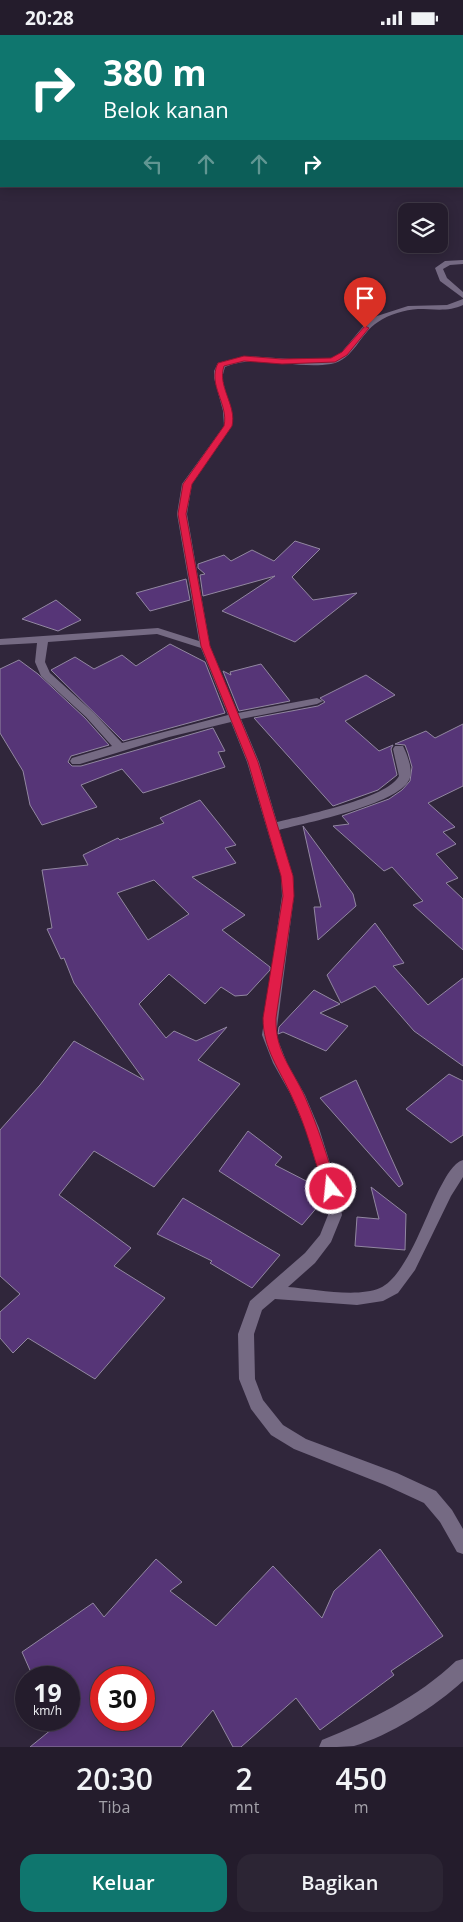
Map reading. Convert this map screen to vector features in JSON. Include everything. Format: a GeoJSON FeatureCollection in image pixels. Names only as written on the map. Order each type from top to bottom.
{"type":"FeatureCollection","features":[{"type":"Feature","properties":{"kind":"street"},"geometry":{"type":"LineString","coordinates":[[463,262],[448,263],[439,268],[443,279],[463,296]]}},
{"type":"Feature","properties":{"kind":"street"},"geometry":{"type":"LineString","coordinates":[[463,301],[450,307],[418,307],[390,313],[370,324],[355,339],[345,354],[332,361],[282,362],[244,359],[225,362],[218,367],[217,376],[230,418],[228,426],[187,484],[182,514],[206,646],[253,762],[287,876],[288,896],[269,1035],[280,1063],[298,1095],[312,1128],[331,1189],[334,1215],[326,1238],[310,1258],[256,1307],[246,1334],[247,1379],[257,1404],[277,1430],[300,1444],[391,1479],[430,1497],[446,1517],[463,1546]]}},
{"type":"Feature","properties":{"kind":"street"},"geometry":{"type":"LineString","coordinates":[[0,642],[158,631],[206,646]]}},
{"type":"Feature","properties":{"kind":"street"},"geometry":{"type":"LineString","coordinates":[[43,640],[40,662],[46,674],[57,687],[90,715],[119,747]]}},
{"type":"Feature","properties":{"kind":"street"},"geometry":{"type":"LineString","coordinates":[[76,761],[168,732],[234,716],[317,701]]}},
{"type":"Feature","properties":{"kind":"street"},"geometry":{"type":"LineString","coordinates":[[273,827],[315,818],[371,799],[399,785],[404,780],[405,772],[399,749]]}},
{"type":"Feature","properties":{"kind":"street"},"geometry":{"type":"LineString","coordinates":[[272,1292],[351,1298],[386,1294],[396,1284],[417,1255],[445,1193],[463,1166]]}},
{"type":"Feature","properties":{"kind":"street"},"geometry":{"type":"LineString","coordinates":[[329,1747],[356,1737],[417,1703],[448,1684],[463,1668]]}},
{"type":"Feature","properties":{"kind":"building"},"geometry":{"type":"Polygon","coordinates":[[[295,541],[320,549],[292,577],[313,600],[357,593],[295,642],[222,611],[275,576],[203,596],[200,575],[205,574],[198,568],[198,564],[224,555],[231,561],[252,550],[274,561],[295,541]]]}},
{"type":"Feature","properties":{"kind":"building"},"geometry":{"type":"Polygon","coordinates":[[[186,579],[190,600],[150,611],[136,593],[186,579]]]}},
{"type":"Feature","properties":{"kind":"building"},"geometry":{"type":"Polygon","coordinates":[[[56,600],[81,620],[58,631],[22,619],[56,600]]]}},
{"type":"Feature","properties":{"kind":"building"},"geometry":{"type":"Polygon","coordinates":[[[170,644],[205,662],[225,713],[123,741],[51,670],[75,657],[94,669],[122,655],[136,666],[170,644]]]}},
{"type":"Feature","properties":{"kind":"building"},"geometry":{"type":"Polygon","coordinates":[[[19,660],[38,674],[85,718],[109,745],[71,756],[68,762],[72,766],[81,766],[213,728],[225,751],[218,752],[225,767],[143,793],[122,769],[81,785],[97,807],[42,825],[30,805],[23,771],[0,733],[0,669],[19,660]]]}},
{"type":"Feature","properties":{"kind":"building"},"geometry":{"type":"Polygon","coordinates":[[[261,664],[290,701],[239,711],[223,671],[231,675],[230,672],[261,664]]]}},
{"type":"Feature","properties":{"kind":"building"},"geometry":{"type":"Polygon","coordinates":[[[366,675],[395,695],[345,721],[379,751],[393,745],[391,749],[397,775],[378,790],[333,806],[254,718],[318,706],[325,702],[320,698],[366,675]]]}},
{"type":"Feature","properties":{"kind":"building"},"geometry":{"type":"Polygon","coordinates":[[[463,724],[463,786],[428,803],[455,827],[443,832],[456,844],[436,854],[458,878],[446,883],[463,899],[463,950],[413,905],[423,901],[392,867],[384,871],[333,826],[349,824],[342,816],[389,799],[402,790],[410,781],[412,767],[405,745],[395,744],[426,731],[435,738],[463,724]]]}},
{"type":"Feature","properties":{"kind":"building"},"geometry":{"type":"Polygon","coordinates":[[[200,800],[236,845],[225,848],[236,863],[192,877],[245,915],[222,930],[270,967],[270,970],[247,995],[235,996],[221,987],[205,1004],[169,974],[139,1004],[166,1038],[174,1031],[196,1041],[227,1027],[198,1060],[240,1084],[154,1187],[94,1151],[59,1195],[131,1248],[114,1266],[165,1298],[95,1379],[28,1338],[13,1353],[0,1338],[0,1312],[20,1294],[0,1276],[0,1130],[40,1085],[74,1041],[144,1080],[74,983],[64,958],[61,959],[47,929],[52,928],[42,870],[88,865],[83,855],[118,838],[120,840],[164,823],[160,818],[200,800]],[[154,880],[117,893],[148,940],[189,914],[154,880]]]}},
{"type":"Feature","properties":{"kind":"building"},"geometry":{"type":"Polygon","coordinates":[[[303,826],[353,894],[356,906],[318,940],[314,907],[321,907],[303,826]]]}},
{"type":"Feature","properties":{"kind":"building"},"geometry":{"type":"Polygon","coordinates":[[[375,923],[404,963],[393,966],[428,1005],[463,978],[463,1066],[414,1031],[375,986],[341,1003],[327,975],[375,923]]]}},
{"type":"Feature","properties":{"kind":"building"},"geometry":{"type":"Polygon","coordinates":[[[314,990],[340,1004],[320,1013],[348,1026],[326,1051],[283,1032],[278,1034],[279,1027],[314,990]]]}},
{"type":"Feature","properties":{"kind":"building"},"geometry":{"type":"Polygon","coordinates":[[[449,1074],[463,1081],[463,1135],[451,1143],[406,1109],[449,1074]]]}},
{"type":"Feature","properties":{"kind":"building"},"geometry":{"type":"Polygon","coordinates":[[[356,1080],[403,1184],[399,1187],[320,1098],[356,1080]]]}},
{"type":"Feature","properties":{"kind":"building"},"geometry":{"type":"Polygon","coordinates":[[[248,1131],[282,1157],[275,1165],[316,1186],[308,1199],[319,1205],[302,1225],[219,1171],[248,1131]]]}},
{"type":"Feature","properties":{"kind":"building"},"geometry":{"type":"Polygon","coordinates":[[[371,1187],[406,1214],[405,1250],[355,1246],[357,1217],[379,1219],[371,1187]]]}},
{"type":"Feature","properties":{"kind":"building"},"geometry":{"type":"Polygon","coordinates":[[[183,1198],[280,1255],[252,1288],[210,1263],[212,1261],[157,1234],[183,1198]]]}},
{"type":"Feature","properties":{"kind":"building"},"geometry":{"type":"Polygon","coordinates":[[[380,1549],[443,1636],[391,1671],[394,1675],[320,1730],[296,1698],[241,1747],[233,1747],[213,1710],[181,1747],[30,1747],[50,1731],[80,1731],[80,1666],[28,1666],[22,1652],[93,1603],[104,1617],[156,1559],[182,1582],[170,1591],[216,1626],[273,1566],[322,1618],[334,1591],[380,1549]]]}},
{"type":"Feature","properties":{"kind":"route"},"geometry":{"type":"LineString","coordinates":[[331,1189],[312,1128],[298,1095],[280,1063],[269,1035],[288,896],[287,876],[279,843],[253,762],[206,646],[190,568],[182,514],[187,484],[195,470],[228,426],[230,418],[217,376],[218,367],[225,362],[244,359],[282,362],[332,361],[345,354],[365,328]]}}]}
